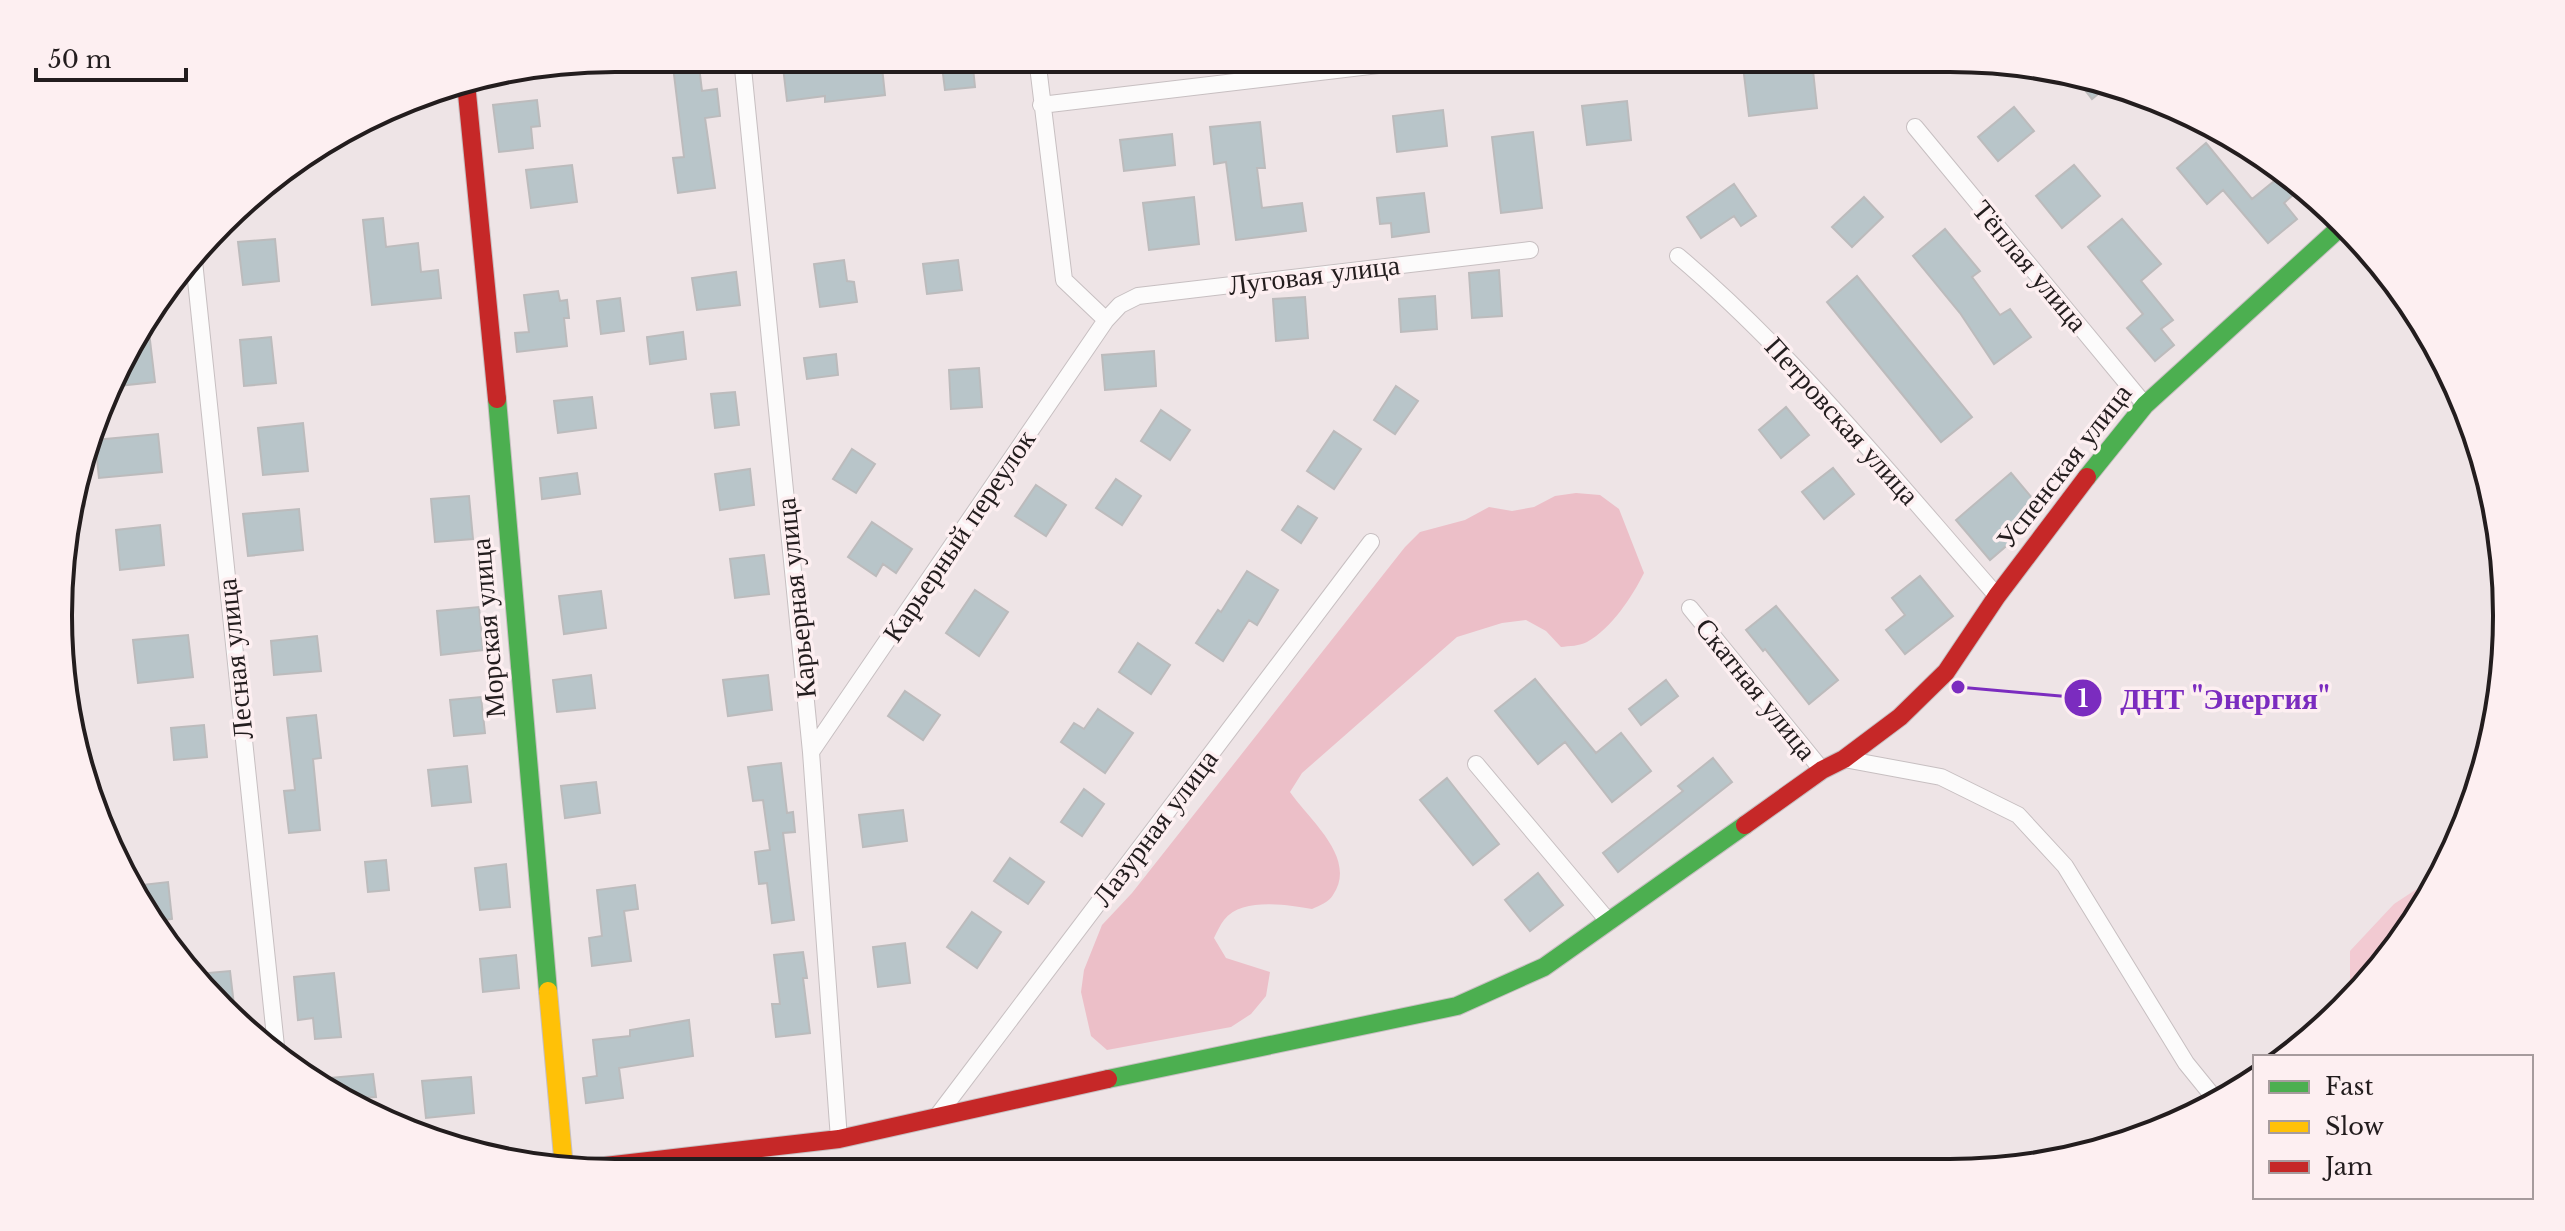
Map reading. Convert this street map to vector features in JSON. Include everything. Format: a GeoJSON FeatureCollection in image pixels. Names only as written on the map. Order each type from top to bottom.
{"type":"FeatureCollection","features":[{"type":"Feature","properties":{"kind":"street","name":"Карьерная улица"},"geometry":{"type":"LineString","coordinates":[[743,72],[811,752],[839,1139]]}},
{"type":"Feature","properties":{"kind":"street"},"geometry":{"type":"LineString","coordinates":[[1038,72],[1064,280],[1106,320]]}},
{"type":"Feature","properties":{"kind":"street"},"geometry":{"type":"LineString","coordinates":[[1041,105],[1319,72]]}},
{"type":"Feature","properties":{"kind":"street","name":"Морская улица"},"geometry":{"type":"LineString","coordinates":[[467,93],[563,1156]]}},
{"type":"Feature","properties":{"kind":"street","name":"Тёплая улица"},"geometry":{"type":"LineString","coordinates":[[1915,127],[2145,405]]}},
{"type":"Feature","properties":{"kind":"street","name":"Успенская улица"},"geometry":{"type":"LineString","coordinates":[[666,1159],[839,1139],[938,1115],[1457,1006],[1544,967],[1900,717],[1946,672],[1997,596],[2100,459],[2145,405],[2335,232]]}},
{"type":"Feature","properties":{"kind":"street","name":"Луговая улица"},"geometry":{"type":"LineString","coordinates":[[1106,320],[1120,305],[1138,296],[1530,250]]}},
{"type":"Feature","properties":{"kind":"street","name":"Петровская улица"},"geometry":{"type":"LineString","coordinates":[[1678,256],[1776,345],[1997,596]]}},
{"type":"Feature","properties":{"kind":"street","name":"Лесная улица"},"geometry":{"type":"LineString","coordinates":[[195,271],[275,1039]]}},
{"type":"Feature","properties":{"kind":"street","name":"Карьерный переулок"},"geometry":{"type":"LineString","coordinates":[[811,752],[1106,320]]}},
{"type":"Feature","properties":{"kind":"street","name":"Лазурная улица"},"geometry":{"type":"LineString","coordinates":[[938,1115],[1371,542]]}},
{"type":"Feature","properties":{"kind":"street","name":"Скатная улица"},"geometry":{"type":"LineString","coordinates":[[1690,608],[1822,770]]}},
{"type":"Feature","properties":{"kind":"street"},"geometry":{"type":"LineString","coordinates":[[1844,759],[1941,777],[2018,815],[2065,866],[2186,1063],[2210,1092]]}},
{"type":"Feature","properties":{"kind":"street"},"geometry":{"type":"LineString","coordinates":[[1476,764],[1609,922]]}},
{"type":"Feature","properties":{"kind":"shaded area"},"geometry":{"type":"Polygon","coordinates":[[[1576,493],[1600,495],[1619,509],[1644,573],[1612,621],[1587,642],[1571,646],[1561,647],[1546,631],[1526,620],[1502,623],[1457,637],[1302,773],[1290,792],[1328,840],[1340,867],[1339,881],[1331,897],[1312,909],[1253,905],[1232,913],[1223,922],[1214,938],[1226,958],[1270,972],[1266,996],[1251,1014],[1231,1027],[1107,1050],[1091,1036],[1081,992],[1084,970],[1102,925],[1132,893],[1405,547],[1420,532],[1465,520],[1489,507],[1512,511],[1534,507],[1555,496],[1576,493]]]}},
{"type":"Feature","properties":{"kind":"shaded area"},"geometry":{"type":"Polygon","coordinates":[[[2420,887],[2381,946],[2350,983],[2350,951],[2394,904],[2420,887]]]}},
{"type":"Feature","properties":{"kind":"building"},"geometry":{"type":"Polygon","coordinates":[[[674,72],[700,72],[702,91],[717,89],[720,116],[705,118],[715,188],[678,193],[673,158],[684,157],[674,72]]]}},
{"type":"Feature","properties":{"kind":"building"},"geometry":{"type":"Polygon","coordinates":[[[784,72],[883,72],[885,95],[825,102],[825,96],[787,101],[784,72]]]}},
{"type":"Feature","properties":{"kind":"building"},"geometry":{"type":"Polygon","coordinates":[[[943,72],[973,72],[975,87],[945,90],[943,72]]]}},
{"type":"Feature","properties":{"kind":"building"},"geometry":{"type":"Polygon","coordinates":[[[1744,72],[1813,72],[1817,108],[1749,116],[1744,72]]]}},
{"type":"Feature","properties":{"kind":"building"},"geometry":{"type":"Polygon","coordinates":[[[2085,90],[2099,94],[2092,99],[2085,90]]]}},
{"type":"Feature","properties":{"kind":"building"},"geometry":{"type":"Polygon","coordinates":[[[537,100],[540,126],[531,127],[533,148],[499,152],[493,105],[537,100]]]}},
{"type":"Feature","properties":{"kind":"building"},"geometry":{"type":"Polygon","coordinates":[[[1627,101],[1631,140],[1587,145],[1582,106],[1627,101]]]}},
{"type":"Feature","properties":{"kind":"building"},"geometry":{"type":"Polygon","coordinates":[[[2014,107],[2034,131],[1998,161],[1978,137],[2014,107]]]}},
{"type":"Feature","properties":{"kind":"building"},"geometry":{"type":"Polygon","coordinates":[[[1443,110],[1447,146],[1397,152],[1393,116],[1443,110]]]}},
{"type":"Feature","properties":{"kind":"building"},"geometry":{"type":"Polygon","coordinates":[[[1260,122],[1265,168],[1257,168],[1262,208],[1302,203],[1306,231],[1236,240],[1226,162],[1214,164],[1210,127],[1260,122]]]}},
{"type":"Feature","properties":{"kind":"building"},"geometry":{"type":"Polygon","coordinates":[[[1533,132],[1542,208],[1501,213],[1492,137],[1533,132]]]}},
{"type":"Feature","properties":{"kind":"building"},"geometry":{"type":"Polygon","coordinates":[[[1172,134],[1175,165],[1124,171],[1120,140],[1172,134]]]}},
{"type":"Feature","properties":{"kind":"building"},"geometry":{"type":"Polygon","coordinates":[[[2206,143],[2252,199],[2275,180],[2292,194],[2284,203],[2297,219],[2268,243],[2223,190],[2207,204],[2177,168],[2206,143]]]}},
{"type":"Feature","properties":{"kind":"building"},"geometry":{"type":"Polygon","coordinates":[[[572,165],[577,202],[531,208],[526,170],[572,165]]]}},
{"type":"Feature","properties":{"kind":"building"},"geometry":{"type":"Polygon","coordinates":[[[2074,165],[2100,196],[2062,228],[2036,196],[2074,165]]]}},
{"type":"Feature","properties":{"kind":"building"},"geometry":{"type":"Polygon","coordinates":[[[1734,184],[1756,216],[1741,226],[1734,216],[1701,238],[1687,217],[1734,184]]]}},
{"type":"Feature","properties":{"kind":"building"},"geometry":{"type":"Polygon","coordinates":[[[1424,193],[1429,232],[1392,237],[1391,223],[1380,224],[1377,198],[1424,193]]]}},
{"type":"Feature","properties":{"kind":"building"},"geometry":{"type":"Polygon","coordinates":[[[1194,197],[1199,244],[1149,250],[1143,203],[1194,197]]]}},
{"type":"Feature","properties":{"kind":"building"},"geometry":{"type":"Polygon","coordinates":[[[1864,197],[1883,217],[1852,247],[1832,227],[1864,197]]]}},
{"type":"Feature","properties":{"kind":"building"},"geometry":{"type":"Polygon","coordinates":[[[383,218],[386,247],[418,243],[421,272],[438,270],[441,298],[372,305],[363,220],[383,218]]]}},
{"type":"Feature","properties":{"kind":"building"},"geometry":{"type":"Polygon","coordinates":[[[2122,219],[2161,264],[2141,281],[2173,320],[2161,329],[2174,345],[2155,361],[2127,328],[2143,314],[2088,247],[2122,219]]]}},
{"type":"Feature","properties":{"kind":"building"},"geometry":{"type":"Polygon","coordinates":[[[1945,229],[1980,271],[1972,277],[2000,315],[2010,309],[2031,337],[1994,364],[1960,313],[1913,256],[1945,229]]]}},
{"type":"Feature","properties":{"kind":"building"},"geometry":{"type":"Polygon","coordinates":[[[275,239],[279,281],[243,285],[238,242],[275,239]]]}},
{"type":"Feature","properties":{"kind":"building"},"geometry":{"type":"Polygon","coordinates":[[[844,260],[847,281],[854,282],[857,302],[820,307],[814,264],[844,260]]]}},
{"type":"Feature","properties":{"kind":"building"},"geometry":{"type":"Polygon","coordinates":[[[958,260],[962,290],[927,294],[923,264],[958,260]]]}},
{"type":"Feature","properties":{"kind":"building"},"geometry":{"type":"Polygon","coordinates":[[[1499,270],[1502,316],[1472,318],[1469,273],[1499,270]]]}},
{"type":"Feature","properties":{"kind":"building"},"geometry":{"type":"Polygon","coordinates":[[[736,272],[740,305],[697,310],[692,278],[736,272]]]}},
{"type":"Feature","properties":{"kind":"building"},"geometry":{"type":"Polygon","coordinates":[[[1857,276],[1972,417],[1941,442],[1827,302],[1857,276]]]}},
{"type":"Feature","properties":{"kind":"building"},"geometry":{"type":"Polygon","coordinates":[[[558,291],[560,301],[567,300],[569,318],[564,318],[567,346],[517,352],[515,333],[529,332],[524,295],[558,291]]]}},
{"type":"Feature","properties":{"kind":"building"},"geometry":{"type":"Polygon","coordinates":[[[1435,296],[1437,329],[1401,332],[1399,299],[1435,296]]]}},
{"type":"Feature","properties":{"kind":"building"},"geometry":{"type":"Polygon","coordinates":[[[1305,297],[1308,338],[1276,341],[1273,299],[1305,297]]]}},
{"type":"Feature","properties":{"kind":"building"},"geometry":{"type":"Polygon","coordinates":[[[620,298],[624,331],[601,334],[597,301],[620,298]]]}},
{"type":"Feature","properties":{"kind":"building"},"geometry":{"type":"Polygon","coordinates":[[[683,332],[686,359],[650,364],[647,337],[683,332]]]}},
{"type":"Feature","properties":{"kind":"building"},"geometry":{"type":"Polygon","coordinates":[[[150,337],[155,382],[123,385],[150,337]]]}},
{"type":"Feature","properties":{"kind":"building"},"geometry":{"type":"Polygon","coordinates":[[[271,337],[276,383],[244,386],[240,340],[271,337]]]}},
{"type":"Feature","properties":{"kind":"building"},"geometry":{"type":"Polygon","coordinates":[[[1154,351],[1156,386],[1105,390],[1102,355],[1154,351]]]}},
{"type":"Feature","properties":{"kind":"building"},"geometry":{"type":"Polygon","coordinates":[[[836,354],[838,375],[807,379],[804,358],[836,354]]]}},
{"type":"Feature","properties":{"kind":"building"},"geometry":{"type":"Polygon","coordinates":[[[979,368],[982,407],[951,409],[949,370],[979,368]]]}},
{"type":"Feature","properties":{"kind":"building"},"geometry":{"type":"Polygon","coordinates":[[[1396,386],[1418,401],[1395,434],[1374,420],[1396,386]]]}},
{"type":"Feature","properties":{"kind":"building"},"geometry":{"type":"Polygon","coordinates":[[[735,392],[739,425],[715,428],[711,394],[735,392]]]}},
{"type":"Feature","properties":{"kind":"building"},"geometry":{"type":"Polygon","coordinates":[[[592,397],[596,428],[558,433],[554,401],[592,397]]]}},
{"type":"Feature","properties":{"kind":"building"},"geometry":{"type":"Polygon","coordinates":[[[1786,407],[1809,435],[1781,458],[1759,430],[1786,407]]]}},
{"type":"Feature","properties":{"kind":"building"},"geometry":{"type":"Polygon","coordinates":[[[1161,410],[1190,430],[1170,460],[1141,441],[1161,410]]]}},
{"type":"Feature","properties":{"kind":"building"},"geometry":{"type":"Polygon","coordinates":[[[303,423],[308,471],[263,475],[258,428],[303,423]]]}},
{"type":"Feature","properties":{"kind":"building"},"geometry":{"type":"Polygon","coordinates":[[[1334,431],[1361,449],[1334,489],[1307,471],[1334,431]]]}},
{"type":"Feature","properties":{"kind":"building"},"geometry":{"type":"Polygon","coordinates":[[[158,434],[162,472],[99,478],[97,456],[102,439],[158,434]]]}},
{"type":"Feature","properties":{"kind":"building"},"geometry":{"type":"Polygon","coordinates":[[[852,449],[875,464],[856,493],[833,479],[852,449]]]}},
{"type":"Feature","properties":{"kind":"building"},"geometry":{"type":"Polygon","coordinates":[[[1833,468],[1854,494],[1824,519],[1802,492],[1833,468]]]}},
{"type":"Feature","properties":{"kind":"building"},"geometry":{"type":"Polygon","coordinates":[[[750,469],[754,505],[720,510],[715,474],[750,469]]]}},
{"type":"Feature","properties":{"kind":"building"},"geometry":{"type":"Polygon","coordinates":[[[577,473],[580,494],[542,499],[540,478],[577,473]]]}},
{"type":"Feature","properties":{"kind":"building"},"geometry":{"type":"Polygon","coordinates":[[[2011,473],[2038,505],[2005,532],[2012,541],[1990,560],[1956,520],[2011,473]]]}},
{"type":"Feature","properties":{"kind":"building"},"geometry":{"type":"Polygon","coordinates":[[[1116,479],[1141,496],[1122,525],[1096,508],[1116,479]]]}},
{"type":"Feature","properties":{"kind":"building"},"geometry":{"type":"Polygon","coordinates":[[[1036,485],[1066,505],[1046,536],[1015,516],[1036,485]]]}},
{"type":"Feature","properties":{"kind":"building"},"geometry":{"type":"Polygon","coordinates":[[[469,496],[473,539],[435,542],[431,499],[469,496]]]}},
{"type":"Feature","properties":{"kind":"building"},"geometry":{"type":"Polygon","coordinates":[[[1298,506],[1317,518],[1301,543],[1282,530],[1298,506]]]}},
{"type":"Feature","properties":{"kind":"building"},"geometry":{"type":"Polygon","coordinates":[[[299,509],[303,550],[248,556],[243,514],[299,509]]]}},
{"type":"Feature","properties":{"kind":"building"},"geometry":{"type":"Polygon","coordinates":[[[872,522],[912,549],[896,573],[883,564],[876,576],[848,557],[872,522]]]}},
{"type":"Feature","properties":{"kind":"building"},"geometry":{"type":"Polygon","coordinates":[[[160,525],[164,565],[120,570],[116,530],[160,525]]]}},
{"type":"Feature","properties":{"kind":"building"},"geometry":{"type":"Polygon","coordinates":[[[764,555],[769,594],[735,598],[730,559],[764,555]]]}},
{"type":"Feature","properties":{"kind":"building"},"geometry":{"type":"Polygon","coordinates":[[[1247,571],[1278,590],[1257,625],[1249,620],[1223,661],[1196,643],[1218,610],[1221,612],[1247,571]]]}},
{"type":"Feature","properties":{"kind":"building"},"geometry":{"type":"Polygon","coordinates":[[[1920,576],[1953,616],[1905,654],[1886,630],[1905,615],[1892,598],[1920,576]]]}},
{"type":"Feature","properties":{"kind":"building"},"geometry":{"type":"Polygon","coordinates":[[[975,590],[1008,612],[979,656],[946,633],[975,590]]]}},
{"type":"Feature","properties":{"kind":"building"},"geometry":{"type":"Polygon","coordinates":[[[601,591],[606,628],[564,634],[559,596],[601,591]]]}},
{"type":"Feature","properties":{"kind":"building"},"geometry":{"type":"Polygon","coordinates":[[[1776,606],[1838,680],[1809,704],[1746,630],[1776,606]]]}},
{"type":"Feature","properties":{"kind":"building"},"geometry":{"type":"Polygon","coordinates":[[[479,607],[483,650],[441,655],[437,611],[479,607]]]}},
{"type":"Feature","properties":{"kind":"building"},"geometry":{"type":"Polygon","coordinates":[[[188,635],[193,677],[138,683],[133,640],[188,635]]]}},
{"type":"Feature","properties":{"kind":"building"},"geometry":{"type":"Polygon","coordinates":[[[317,636],[321,671],[274,675],[271,641],[317,636]]]}},
{"type":"Feature","properties":{"kind":"building"},"geometry":{"type":"Polygon","coordinates":[[[1138,643],[1170,665],[1151,694],[1119,672],[1138,643]]]}},
{"type":"Feature","properties":{"kind":"building"},"geometry":{"type":"Polygon","coordinates":[[[591,675],[595,708],[557,712],[553,680],[591,675]]]}},
{"type":"Feature","properties":{"kind":"building"},"geometry":{"type":"Polygon","coordinates":[[[768,675],[772,710],[728,716],[723,680],[768,675]]]}},
{"type":"Feature","properties":{"kind":"building"},"geometry":{"type":"Polygon","coordinates":[[[1535,679],[1596,753],[1621,733],[1651,771],[1612,802],[1565,742],[1538,764],[1495,711],[1535,679]]]}},
{"type":"Feature","properties":{"kind":"building"},"geometry":{"type":"Polygon","coordinates":[[[1666,680],[1678,696],[1641,725],[1629,709],[1666,680]]]}},
{"type":"Feature","properties":{"kind":"building"},"geometry":{"type":"Polygon","coordinates":[[[905,691],[940,715],[923,740],[888,716],[905,691]]]}},
{"type":"Feature","properties":{"kind":"building"},"geometry":{"type":"Polygon","coordinates":[[[481,697],[485,733],[454,736],[450,700],[481,697]]]}},
{"type":"Feature","properties":{"kind":"building"},"geometry":{"type":"Polygon","coordinates":[[[1098,709],[1133,733],[1105,773],[1061,742],[1074,723],[1084,729],[1098,709]]]}},
{"type":"Feature","properties":{"kind":"building"},"geometry":{"type":"Polygon","coordinates":[[[316,715],[321,758],[313,759],[320,830],[289,833],[284,791],[295,790],[287,718],[316,715]]]}},
{"type":"Feature","properties":{"kind":"building"},"geometry":{"type":"Polygon","coordinates":[[[204,725],[207,757],[174,760],[171,728],[204,725]]]}},
{"type":"Feature","properties":{"kind":"building"},"geometry":{"type":"Polygon","coordinates":[[[1713,758],[1732,782],[1618,872],[1603,853],[1683,791],[1678,786],[1713,758]]]}},
{"type":"Feature","properties":{"kind":"building"},"geometry":{"type":"Polygon","coordinates":[[[781,763],[787,813],[793,812],[795,832],[783,833],[794,920],[772,923],[767,883],[759,884],[755,852],[770,850],[763,800],[753,801],[748,767],[781,763]]]}},
{"type":"Feature","properties":{"kind":"building"},"geometry":{"type":"Polygon","coordinates":[[[467,766],[471,802],[432,806],[428,770],[467,766]]]}},
{"type":"Feature","properties":{"kind":"building"},"geometry":{"type":"Polygon","coordinates":[[[1447,778],[1499,844],[1473,865],[1420,800],[1447,778]]]}},
{"type":"Feature","properties":{"kind":"building"},"geometry":{"type":"Polygon","coordinates":[[[596,782],[600,813],[565,818],[561,786],[596,782]]]}},
{"type":"Feature","properties":{"kind":"building"},"geometry":{"type":"Polygon","coordinates":[[[1084,789],[1104,804],[1082,836],[1061,822],[1084,789]]]}},
{"type":"Feature","properties":{"kind":"building"},"geometry":{"type":"Polygon","coordinates":[[[903,810],[907,841],[863,847],[859,815],[903,810]]]}},
{"type":"Feature","properties":{"kind":"building"},"geometry":{"type":"Polygon","coordinates":[[[1010,858],[1044,882],[1028,904],[994,881],[1010,858]]]}},
{"type":"Feature","properties":{"kind":"building"},"geometry":{"type":"Polygon","coordinates":[[[386,860],[389,890],[368,892],[365,862],[386,860]]]}},
{"type":"Feature","properties":{"kind":"building"},"geometry":{"type":"Polygon","coordinates":[[[506,864],[510,907],[480,910],[475,868],[506,864]]]}},
{"type":"Feature","properties":{"kind":"building"},"geometry":{"type":"Polygon","coordinates":[[[1538,873],[1563,905],[1530,931],[1505,900],[1538,873]]]}},
{"type":"Feature","properties":{"kind":"building"},"geometry":{"type":"Polygon","coordinates":[[[168,882],[172,919],[166,920],[144,885],[168,882]]]}},
{"type":"Feature","properties":{"kind":"building"},"geometry":{"type":"Polygon","coordinates":[[[635,885],[638,909],[624,911],[631,961],[592,966],[589,938],[602,936],[597,890],[635,885]]]}},
{"type":"Feature","properties":{"kind":"building"},"geometry":{"type":"Polygon","coordinates":[[[972,912],[1001,932],[977,968],[947,947],[972,912]]]}},
{"type":"Feature","properties":{"kind":"building"},"geometry":{"type":"Polygon","coordinates":[[[905,943],[910,983],[878,987],[873,947],[905,943]]]}},
{"type":"Feature","properties":{"kind":"building"},"geometry":{"type":"Polygon","coordinates":[[[803,952],[810,1033],[776,1037],[772,1004],[780,1004],[774,955],[803,952]]]}},
{"type":"Feature","properties":{"kind":"building"},"geometry":{"type":"Polygon","coordinates":[[[516,955],[519,988],[483,992],[480,959],[516,955]]]}},
{"type":"Feature","properties":{"kind":"building"},"geometry":{"type":"Polygon","coordinates":[[[230,971],[234,1002],[231,1000],[206,973],[230,971]]]}},
{"type":"Feature","properties":{"kind":"building"},"geometry":{"type":"Polygon","coordinates":[[[334,973],[341,1037],[315,1039],[313,1018],[298,1020],[294,977],[334,973]]]}},
{"type":"Feature","properties":{"kind":"building"},"geometry":{"type":"Polygon","coordinates":[[[689,1020],[693,1056],[619,1068],[623,1098],[586,1103],[583,1078],[597,1076],[593,1040],[630,1036],[630,1030],[689,1020]]]}},
{"type":"Feature","properties":{"kind":"building"},"geometry":{"type":"Polygon","coordinates":[[[373,1074],[376,1097],[365,1098],[331,1078],[373,1074]]]}},
{"type":"Feature","properties":{"kind":"building"},"geometry":{"type":"Polygon","coordinates":[[[471,1077],[474,1113],[426,1118],[422,1081],[471,1077]]]}},
{"type":"Feature","properties":{"kind":"traffic: fast"},"geometry":{"type":"LineString","coordinates":[[2087,477],[2145,405],[2335,232]]}},
{"type":"Feature","properties":{"kind":"traffic: fast"},"geometry":{"type":"LineString","coordinates":[[497,399],[548,991]]}},
{"type":"Feature","properties":{"kind":"traffic: fast"},"geometry":{"type":"LineString","coordinates":[[1108,1079],[1457,1006],[1544,967],[1745,825]]}},
{"type":"Feature","properties":{"kind":"traffic: slow"},"geometry":{"type":"LineString","coordinates":[[548,991],[563,1156]]}},
{"type":"Feature","properties":{"kind":"traffic: jam"},"geometry":{"type":"LineString","coordinates":[[467,93],[497,399]]}},
{"type":"Feature","properties":{"kind":"traffic: jam"},"geometry":{"type":"LineString","coordinates":[[1745,825],[1822,770],[1844,759],[1900,717],[1946,672],[1997,596],[2087,477]]}},
{"type":"Feature","properties":{"kind":"traffic: jam"},"geometry":{"type":"LineString","coordinates":[[666,1159],[839,1139],[1108,1079]]}},
{"type":"Feature","properties":{"kind":"place","name":"ДНТ \"Энергия\""},"geometry":{"type":"Point","coordinates":[1958,687]}}]}
